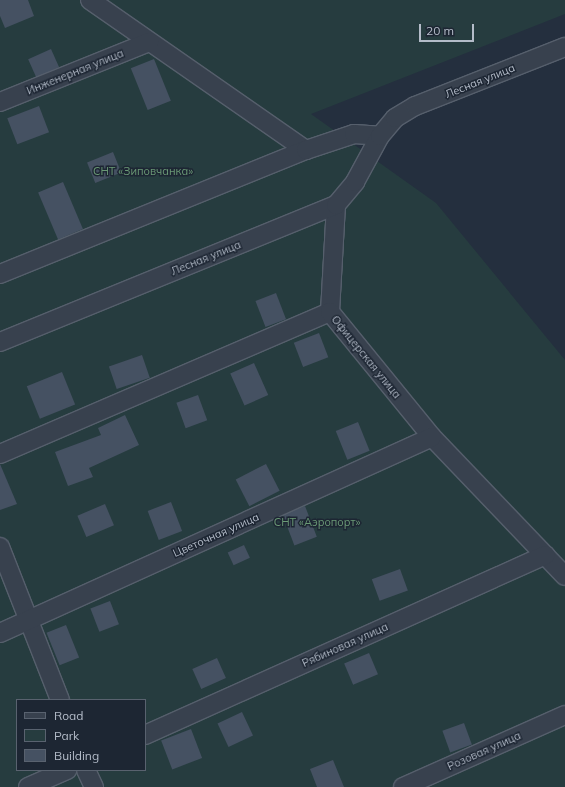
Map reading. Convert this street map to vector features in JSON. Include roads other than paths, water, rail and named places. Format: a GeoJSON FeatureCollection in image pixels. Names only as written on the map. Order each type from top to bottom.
{"type":"FeatureCollection","features":[{"type":"Feature","properties":{"kind":"street"},"geometry":{"type":"LineString","coordinates":[[90,0],[306,150]]}},
{"type":"Feature","properties":{"kind":"street","name":"Инженерная улица"},"geometry":{"type":"LineString","coordinates":[[0,102],[149,42]]}},
{"type":"Feature","properties":{"kind":"street","name":"Лесная улица"},"geometry":{"type":"LineString","coordinates":[[0,342],[336,205],[355,182],[380,136],[395,118],[415,106],[565,47]]}},
{"type":"Feature","properties":{"kind":"street"},"geometry":{"type":"LineString","coordinates":[[0,274],[306,150],[354,134],[380,136]]}},
{"type":"Feature","properties":{"kind":"street"},"geometry":{"type":"LineString","coordinates":[[330,312],[336,205]]}},
{"type":"Feature","properties":{"kind":"street","name":"Офицерская улица"},"geometry":{"type":"LineString","coordinates":[[0,454],[330,312],[432,437],[565,576]]}},
{"type":"Feature","properties":{"kind":"street","name":"Цветочная улица"},"geometry":{"type":"LineString","coordinates":[[0,633],[432,437]]}},
{"type":"Feature","properties":{"kind":"street"},"geometry":{"type":"LineString","coordinates":[[0,547],[31,619],[60,699]]}},
{"type":"Feature","properties":{"kind":"street","name":"Рябиновая улица"},"geometry":{"type":"LineString","coordinates":[[146,735],[545,555]]}},
{"type":"Feature","properties":{"kind":"street","name":"Розовая улица"},"geometry":{"type":"LineString","coordinates":[[403,787],[565,715]]}},
{"type":"Feature","properties":{"kind":"street"},"geometry":{"type":"LineString","coordinates":[[28,787],[65,771]]}},
{"type":"Feature","properties":{"kind":"street"},"geometry":{"type":"LineString","coordinates":[[86,771],[94,787]]}},
{"type":"Feature","properties":{"kind":"park label","name":"СНТ «Зиповчанка»"},"geometry":{"type":"Point","coordinates":[143,171]}},
{"type":"Feature","properties":{"kind":"park label","name":"СНТ «Аэропорт»"},"geometry":{"type":"Point","coordinates":[317,522]}}]}
